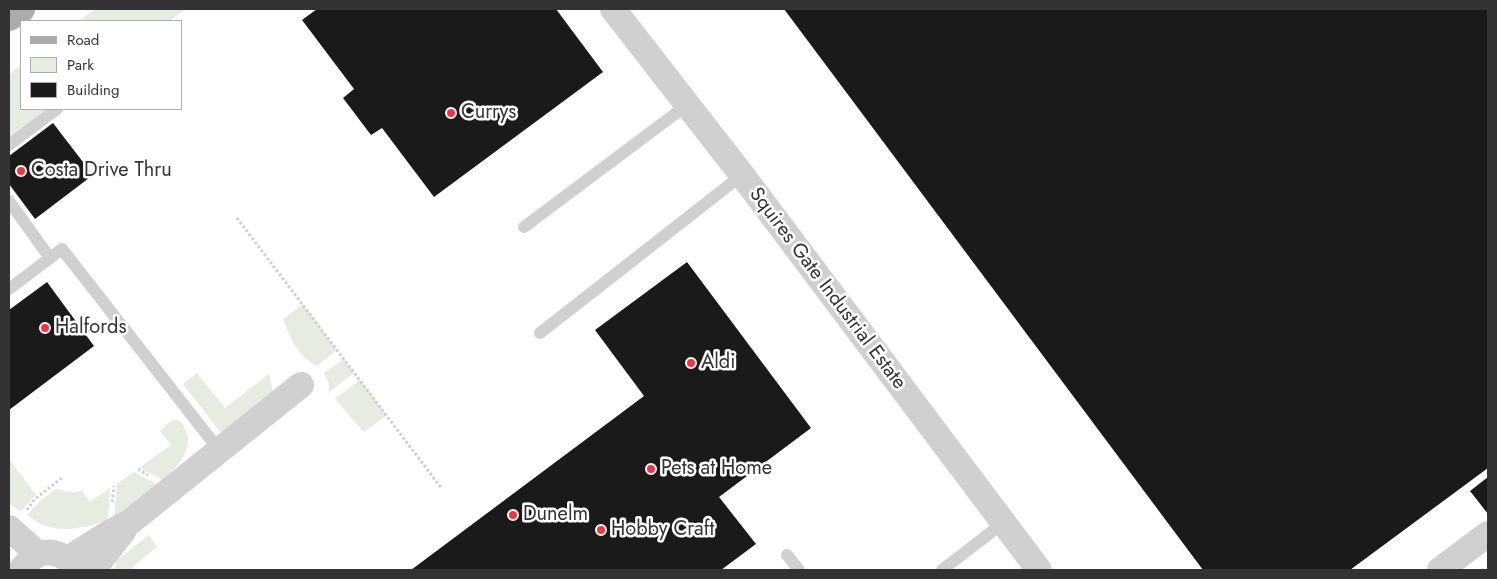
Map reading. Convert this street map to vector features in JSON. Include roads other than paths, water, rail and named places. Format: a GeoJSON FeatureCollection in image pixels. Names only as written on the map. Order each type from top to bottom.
{"type":"FeatureCollection","features":[{"type":"Feature","properties":{"kind":"main road"},"geometry":{"type":"LineString","coordinates":[[9,17],[20,9]]}},
{"type":"Feature","properties":{"kind":"street","name":"Squires Gate Industrial Estate"},"geometry":{"type":"LineString","coordinates":[[613,9],[742,176],[1039,570]]}},
{"type":"Feature","properties":{"kind":"street"},"geometry":{"type":"LineString","coordinates":[[10,530],[30,562],[45,553],[54,553],[73,565],[109,533],[130,522],[301,385]]}},
{"type":"Feature","properties":{"kind":"street"},"geometry":{"type":"LineString","coordinates":[[93,570],[130,522]]}},
{"type":"Feature","properties":{"kind":"street"},"geometry":{"type":"LineString","coordinates":[[1440,570],[1488,534]]}},
{"type":"Feature","properties":{"kind":"lane"},"geometry":{"type":"LineString","coordinates":[[524,227],[687,105]]}},
{"type":"Feature","properties":{"kind":"lane"},"geometry":{"type":"LineString","coordinates":[[9,145],[56,110]]}},
{"type":"Feature","properties":{"kind":"lane"},"geometry":{"type":"LineString","coordinates":[[540,333],[742,176]]}},
{"type":"Feature","properties":{"kind":"lane"},"geometry":{"type":"LineString","coordinates":[[9,201],[50,258]]}},
{"type":"Feature","properties":{"kind":"lane"},"geometry":{"type":"LineString","coordinates":[[9,289],[62,249],[219,450]]}},
{"type":"Feature","properties":{"kind":"lane"},"geometry":{"type":"LineString","coordinates":[[942,570],[1003,523]]}},
{"type":"Feature","properties":{"kind":"lane"},"geometry":{"type":"LineString","coordinates":[[787,554],[799,570]]}},
{"type":"Feature","properties":{"kind":"place","name":"Currys"},"geometry":{"type":"Point","coordinates":[451,113]}},
{"type":"Feature","properties":{"kind":"place","name":"Costa Drive Thru"},"geometry":{"type":"Point","coordinates":[21,171]}},
{"type":"Feature","properties":{"kind":"place","name":"Halfords"},"geometry":{"type":"Point","coordinates":[45,328]}},
{"type":"Feature","properties":{"kind":"place","name":"Aldi"},"geometry":{"type":"Point","coordinates":[691,363]}},
{"type":"Feature","properties":{"kind":"place","name":"Pets at Home"},"geometry":{"type":"Point","coordinates":[651,469]}},
{"type":"Feature","properties":{"kind":"place","name":"Dunelm"},"geometry":{"type":"Point","coordinates":[513,515]}},
{"type":"Feature","properties":{"kind":"place","name":"Hobby Craft"},"geometry":{"type":"Point","coordinates":[601,530]}}]}
